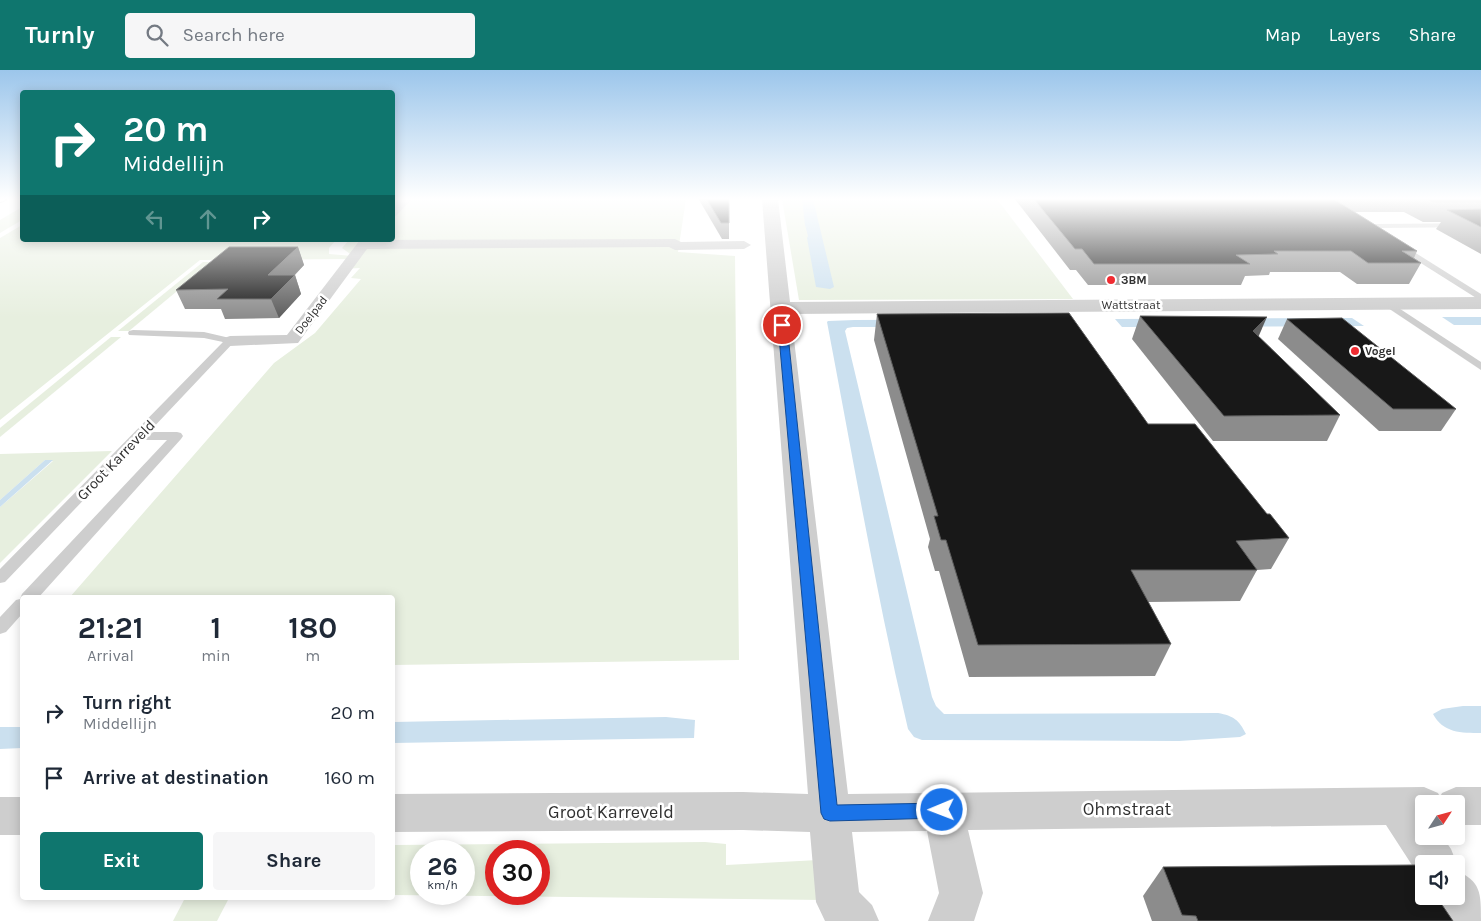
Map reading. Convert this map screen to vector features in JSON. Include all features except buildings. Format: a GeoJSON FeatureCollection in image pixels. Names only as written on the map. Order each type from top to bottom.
{"type":"FeatureCollection","features":[{"type":"Feature","properties":{"kind":"street"},"geometry":{"type":"LineString","coordinates":[[774,239],[838,902],[856,921]]}},
{"type":"Feature","properties":{"kind":"street"},"geometry":{"type":"LineString","coordinates":[[365,242],[675,243],[675,246],[744,246]]}},
{"type":"Feature","properties":{"kind":"street","name":"Doelpad"},"geometry":{"type":"LineString","coordinates":[[230,341],[292,340],[365,242]]}},
{"type":"Feature","properties":{"kind":"street","name":"Wattstraat"},"geometry":{"type":"LineString","coordinates":[[780,308],[1481,303]]}},
{"type":"Feature","properties":{"kind":"street"},"geometry":{"type":"LineString","coordinates":[[1465,806],[1481,806]]}},
{"type":"Feature","properties":{"kind":"street"},"geometry":{"type":"LineString","coordinates":[[1410,807],[1432,855]]}},
{"type":"Feature","properties":{"kind":"street","name":"Ohmstraat"},"geometry":{"type":"LineString","coordinates":[[830,813],[942,810],[1410,807]]}},
{"type":"Feature","properties":{"kind":"street"},"geometry":{"type":"LineString","coordinates":[[942,810],[961,894],[951,921]]}},
{"type":"Feature","properties":{"kind":"street","name":"Groot Karreveld"},"geometry":{"type":"LineString","coordinates":[[395,813],[733,811],[830,813]]}},
{"type":"Feature","properties":{"kind":"street"},"geometry":{"type":"LineString","coordinates":[[0,816],[20,816]]}},
{"type":"Feature","properties":{"kind":"street"},"geometry":{"type":"LineString","coordinates":[[1465,905],[1476,921]]}},
{"type":"Feature","properties":{"kind":"lane"},"geometry":{"type":"LineString","coordinates":[[1386,239],[1481,298]]}},
{"type":"Feature","properties":{"kind":"lane"},"geometry":{"type":"LineString","coordinates":[[1388,304],[1481,367]]}},
{"type":"Feature","properties":{"kind":"lane"},"geometry":{"type":"LineString","coordinates":[[133,333],[204,335],[230,341]]}},
{"type":"Feature","properties":{"kind":"lane","name":"Groot Karreveld"},"geometry":{"type":"LineString","coordinates":[[0,578],[230,341]]}},
{"type":"Feature","properties":{"kind":"lane"},"geometry":{"type":"LineString","coordinates":[[31,595],[177,436],[139,436]]}},
{"type":"Feature","properties":{"kind":"lane"},"geometry":{"type":"LineString","coordinates":[[0,628],[20,606]]}},
{"type":"Feature","properties":{"kind":"green space"},"geometry":{"type":"Polygon","coordinates":[[[0,239],[20,239],[20,242],[334,242],[329,248],[329,254],[353,256],[342,248],[347,242],[395,242],[395,239],[680,239],[678,252],[735,256],[739,660],[395,665],[395,595],[72,595],[274,363],[315,333],[361,279],[351,278],[360,268],[340,269],[347,259],[200,260],[0,420],[0,239]]]}},
{"type":"Feature","properties":{"kind":"green space"},"geometry":{"type":"Polygon","coordinates":[[[789,239],[1027,239],[1073,299],[799,300],[789,239]]]}},
{"type":"Feature","properties":{"kind":"green space"},"geometry":{"type":"Polygon","coordinates":[[[203,262],[212,262],[129,331],[118,331],[203,262]]]}},
{"type":"Feature","properties":{"kind":"green space"},"geometry":{"type":"Polygon","coordinates":[[[111,337],[121,337],[0,437],[0,428],[111,337]]]}},
{"type":"Feature","properties":{"kind":"green space"},"geometry":{"type":"Polygon","coordinates":[[[112,451],[0,563],[0,507],[53,461],[45,460],[0,500],[0,454],[112,451]]]}},
{"type":"Feature","properties":{"kind":"green space"},"geometry":{"type":"Polygon","coordinates":[[[705,842],[726,844],[726,865],[818,860],[824,900],[550,897],[550,843],[705,842]]]}},
{"type":"Feature","properties":{"kind":"green space"},"geometry":{"type":"Polygon","coordinates":[[[475,844],[485,844],[485,896],[475,896],[475,844]]]}},
{"type":"Feature","properties":{"kind":"green space"},"geometry":{"type":"Polygon","coordinates":[[[395,845],[410,845],[410,895],[395,895],[395,845]]]}},
{"type":"Feature","properties":{"kind":"green space"},"geometry":{"type":"Polygon","coordinates":[[[184,900],[228,900],[217,921],[173,921],[184,900]]]}},
{"type":"Feature","properties":{"kind":"water"},"geometry":{"type":"Polygon","coordinates":[[[807,239],[822,239],[834,287],[830,289],[816,287],[807,239]]]}},
{"type":"Feature","properties":{"kind":"water"},"geometry":{"type":"Polygon","coordinates":[[[1442,317],[1481,317],[1481,325],[1454,325],[1442,317]]]}},
{"type":"Feature","properties":{"kind":"water"},"geometry":{"type":"Polygon","coordinates":[[[1352,318],[1364,326],[1122,327],[1115,319],[1352,318]]]}},
{"type":"Feature","properties":{"kind":"water"},"geometry":{"type":"Polygon","coordinates":[[[1048,319],[974,327],[853,327],[847,328],[845,331],[932,697],[936,706],[944,714],[1218,713],[1232,717],[1241,725],[1246,734],[1240,737],[1179,741],[922,740],[914,737],[908,729],[875,577],[827,322],[855,320],[1048,319]]]}},
{"type":"Feature","properties":{"kind":"water"},"geometry":{"type":"Polygon","coordinates":[[[45,460],[53,460],[0,507],[0,500],[45,460]]]}},
{"type":"Feature","properties":{"kind":"water"},"geometry":{"type":"Polygon","coordinates":[[[1481,706],[1481,733],[1453,731],[1442,725],[1433,714],[1442,709],[1481,706]]]}},
{"type":"Feature","properties":{"kind":"water"},"geometry":{"type":"Polygon","coordinates":[[[666,717],[695,720],[694,738],[395,743],[395,722],[666,717]]]}},
{"type":"Feature","properties":{"kind":"water"},"geometry":{"type":"Polygon","coordinates":[[[0,727],[20,727],[20,748],[0,749],[0,727]]]}},
{"type":"Feature","properties":{"kind":"place","name":"3BM"},"geometry":{"type":"Point","coordinates":[1111,280]}},
{"type":"Feature","properties":{"kind":"place","name":"Vogel"},"geometry":{"type":"Point","coordinates":[1355,351]}},
{"type":"Feature","properties":{"kind":"route"},"geometry":{"type":"LineString","coordinates":[[782,325],[830,813],[942,810]]}}]}
